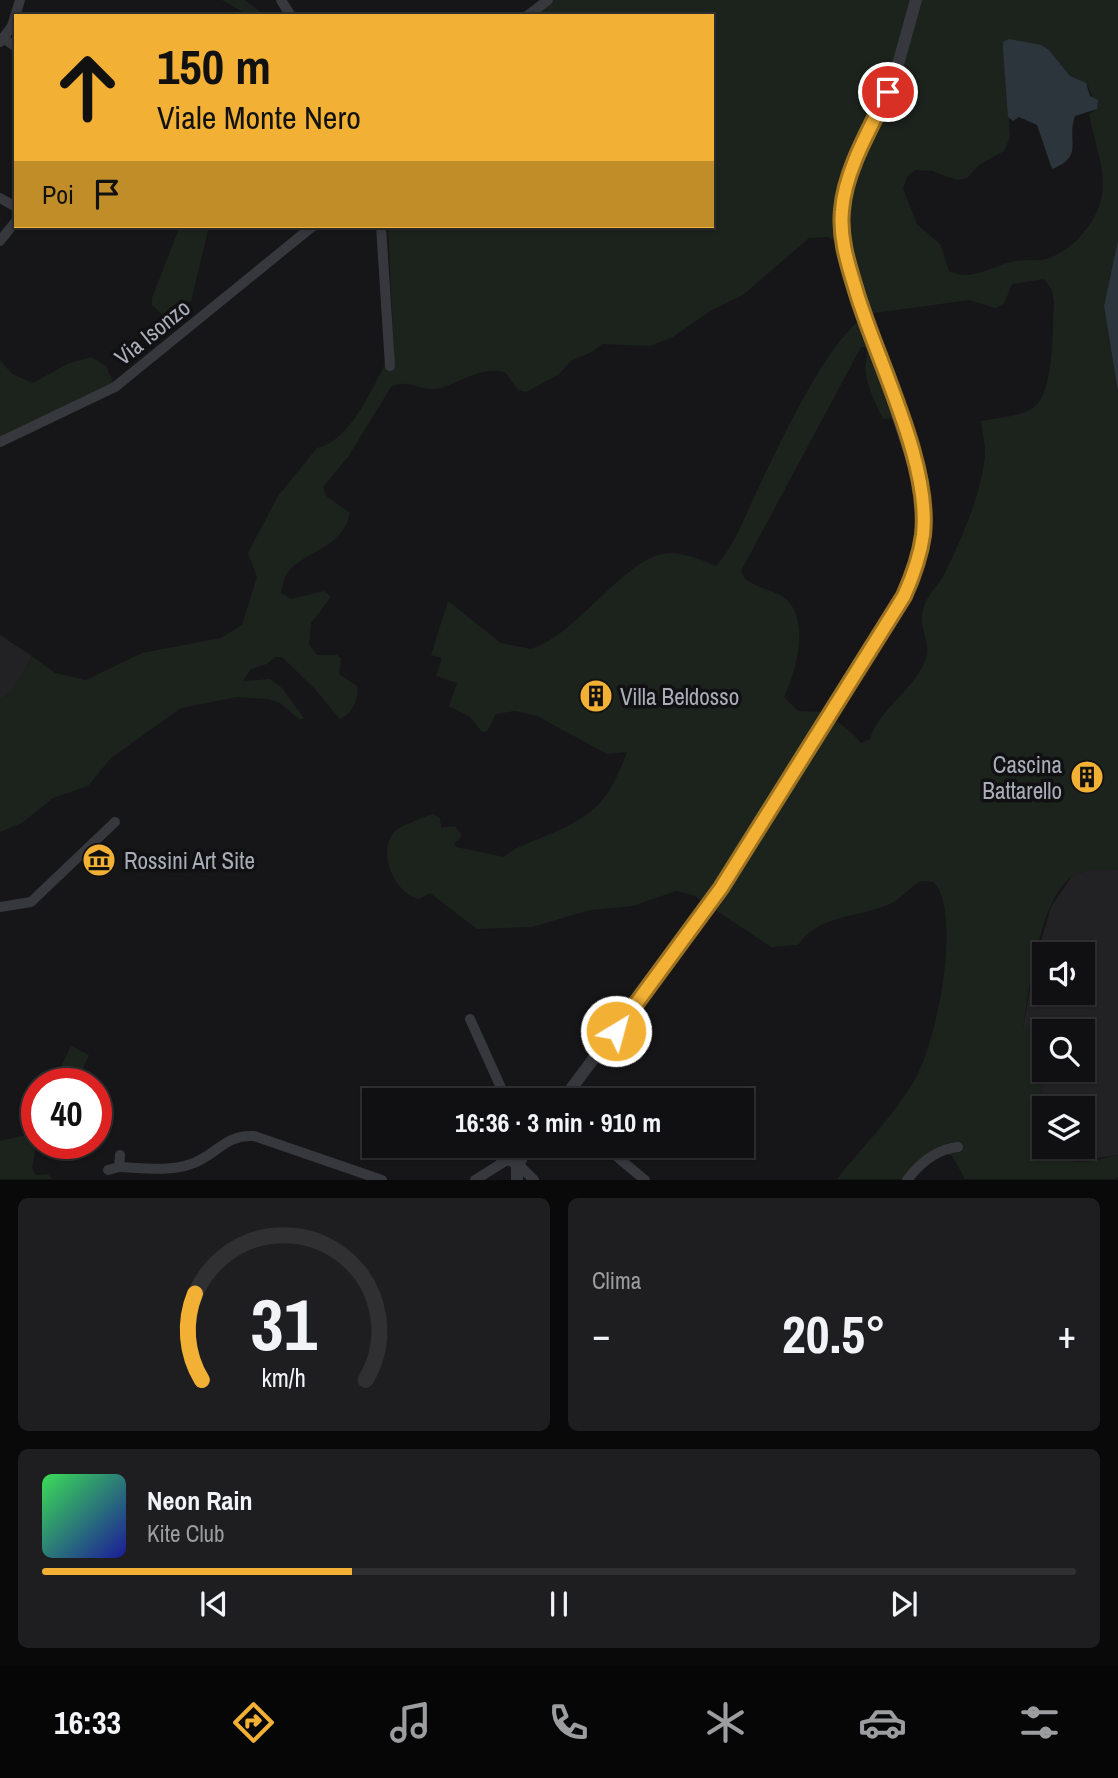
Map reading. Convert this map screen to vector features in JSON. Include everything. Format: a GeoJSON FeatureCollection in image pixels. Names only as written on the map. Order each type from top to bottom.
{"type":"FeatureCollection","features":[{"type":"Feature","properties":{"kind":"street"},"geometry":{"type":"LineString","coordinates":[[530,14],[548,0]]}},
{"type":"Feature","properties":{"kind":"street"},"geometry":{"type":"LineString","coordinates":[[572,1088],[721,888],[904,596],[919,556],[923,532],[920,485],[867,326],[845,253],[842,229],[846,188],[888,92],[916,0]]}},
{"type":"Feature","properties":{"kind":"street"},"geometry":{"type":"LineString","coordinates":[[2,40],[14,20]]}},
{"type":"Feature","properties":{"kind":"street"},"geometry":{"type":"LineString","coordinates":[[0,241],[14,224]]}},
{"type":"Feature","properties":{"kind":"street","name":"Via Isonzo"},"geometry":{"type":"LineString","coordinates":[[0,442],[115,387],[311,228]]}},
{"type":"Feature","properties":{"kind":"street"},"geometry":{"type":"LineString","coordinates":[[381,228],[390,366]]}},
{"type":"Feature","properties":{"kind":"street"},"geometry":{"type":"LineString","coordinates":[[0,907],[31,902],[98,843],[115,822]]}},
{"type":"Feature","properties":{"kind":"street"},"geometry":{"type":"LineString","coordinates":[[470,1019],[501,1088]]}},
{"type":"Feature","properties":{"kind":"street"},"geometry":{"type":"LineString","coordinates":[[108,1170],[119,1161],[175,1168],[209,1156],[233,1137],[245,1135],[382,1180]]}},
{"type":"Feature","properties":{"kind":"street"},"geometry":{"type":"LineString","coordinates":[[907,1180],[927,1159],[945,1149],[958,1147]]}},
{"type":"Feature","properties":{"kind":"street"},"geometry":{"type":"LineString","coordinates":[[475,1180],[502,1158]]}},
{"type":"Feature","properties":{"kind":"street"},"geometry":{"type":"LineString","coordinates":[[517,1180],[518,1164],[521,1158]]}},
{"type":"Feature","properties":{"kind":"street"},"geometry":{"type":"LineString","coordinates":[[618,1158],[645,1180]]}},
{"type":"Feature","properties":{"kind":"street"},"geometry":{"type":"LineString","coordinates":[[501,1161],[518,1164],[534,1180]]}},
{"type":"Feature","properties":{"kind":"shaded area"},"geometry":{"type":"Polygon","coordinates":[[[222,0],[245,0],[262,14],[246,14],[222,0]]]}},
{"type":"Feature","properties":{"kind":"shaded area"},"geometry":{"type":"Polygon","coordinates":[[[554,0],[1118,0],[1118,240],[1104,306],[1118,392],[1118,870],[1101,869],[1080,873],[1063,885],[1053,902],[1039,942],[1032,942],[1032,974],[1023,1027],[1032,1027],[1032,1082],[1042,1082],[1042,1096],[1032,1096],[1032,1159],[1081,1162],[1118,1155],[1118,1177],[965,1179],[952,1156],[941,1151],[907,1179],[837,1179],[905,1096],[922,1065],[930,1041],[943,981],[946,951],[946,923],[942,899],[934,882],[920,881],[890,904],[817,927],[798,945],[771,947],[693,895],[676,891],[633,906],[590,910],[532,927],[477,929],[430,893],[419,899],[402,889],[391,871],[387,850],[394,832],[433,814],[440,818],[441,828],[455,826],[462,836],[454,844],[456,847],[504,857],[517,848],[575,822],[606,796],[627,752],[607,754],[537,716],[515,711],[496,714],[487,731],[482,732],[470,717],[449,706],[457,683],[436,676],[442,658],[431,655],[448,601],[501,643],[531,649],[565,630],[615,584],[648,560],[663,554],[676,554],[697,558],[716,566],[733,541],[818,373],[849,330],[864,317],[895,418],[883,419],[880,414],[866,375],[866,350],[861,347],[741,571],[748,581],[786,599],[798,620],[796,661],[784,697],[798,711],[825,712],[861,743],[870,739],[881,718],[913,682],[925,661],[927,648],[922,621],[923,609],[945,573],[976,498],[985,452],[981,421],[1009,417],[1034,407],[1046,388],[1051,359],[1054,303],[1052,290],[1044,279],[1012,284],[1004,304],[995,308],[970,300],[859,315],[837,243],[828,237],[809,238],[743,295],[710,311],[673,337],[650,346],[602,344],[592,352],[572,360],[558,375],[526,392],[518,390],[505,372],[496,371],[479,373],[440,388],[427,389],[409,384],[391,387],[348,457],[323,487],[326,496],[350,513],[346,525],[330,543],[291,569],[285,577],[281,593],[291,599],[324,591],[331,597],[311,623],[309,644],[317,655],[337,655],[341,658],[339,674],[357,686],[356,701],[348,714],[340,719],[315,689],[282,657],[275,657],[267,664],[251,669],[243,681],[270,679],[282,688],[304,718],[300,720],[280,703],[268,699],[237,697],[181,708],[111,758],[88,786],[53,798],[22,823],[0,832],[0,701],[14,689],[32,656],[55,673],[86,680],[142,653],[221,638],[242,625],[257,577],[248,553],[278,496],[317,448],[340,436],[349,425],[386,362],[394,356],[388,228],[714,228],[714,14],[536,14],[554,0]],[[1003,43],[1010,137],[1004,151],[979,165],[967,178],[957,180],[932,171],[915,170],[907,177],[903,189],[917,224],[940,244],[949,271],[973,274],[1015,261],[1052,257],[1079,238],[1091,222],[1099,208],[1103,179],[1089,114],[1097,109],[1088,86],[1070,76],[1049,50],[1033,44],[1003,43]]]}},
{"type":"Feature","properties":{"kind":"shaded area"},"geometry":{"type":"Polygon","coordinates":[[[1009,39],[1041,45],[1049,50],[1070,76],[1086,83],[1090,96],[1098,100],[1097,109],[1075,116],[1071,153],[1068,159],[1052,169],[1037,125],[1019,117],[1013,121],[1008,117],[1003,42],[1009,39]]]}},
{"type":"Feature","properties":{"kind":"shaded area"},"geometry":{"type":"Polygon","coordinates":[[[179,228],[209,228],[191,301],[171,307],[164,316],[152,305],[152,298],[179,228]]]}},
{"type":"Feature","properties":{"kind":"shaded area"},"geometry":{"type":"Polygon","coordinates":[[[1118,240],[1118,392],[1104,306],[1118,240]]]}},
{"type":"Feature","properties":{"kind":"shaded area"},"geometry":{"type":"Polygon","coordinates":[[[91,357],[106,366],[115,387],[0,442],[0,360],[12,374],[33,383],[67,364],[91,357]]]}},
{"type":"Feature","properties":{"kind":"shaded area"},"geometry":{"type":"Polygon","coordinates":[[[0,635],[32,656],[14,689],[0,701],[0,635]]]}},
{"type":"Feature","properties":{"kind":"shaded area"},"geometry":{"type":"Polygon","coordinates":[[[1096,868],[1118,870],[1118,1155],[1095,1158],[1095,1096],[1042,1096],[1042,1082],[1095,1082],[1095,1019],[1032,1019],[1032,1028],[1023,1028],[1032,978],[1032,1005],[1095,1005],[1095,942],[1041,942],[1051,907],[1073,875],[1096,868]]]}},
{"type":"Feature","properties":{"kind":"shaded area"},"geometry":{"type":"Polygon","coordinates":[[[71,1046],[89,1055],[83,1068],[60,1068],[71,1046]]]}},
{"type":"Feature","properties":{"kind":"shaded area"},"geometry":{"type":"Polygon","coordinates":[[[21,1136],[21,1159],[34,1159],[32,1168],[36,1175],[48,1174],[52,1179],[0,1179],[0,1141],[21,1136]]]}},
{"type":"Feature","properties":{"kind":"place","name":"Villa Beldosso"},"geometry":{"type":"Point","coordinates":[596,696]}},
{"type":"Feature","properties":{"kind":"place","name":"Cascina Battarello"},"geometry":{"type":"Point","coordinates":[1087,777]}},
{"type":"Feature","properties":{"kind":"place","name":"Rossini Art Site"},"geometry":{"type":"Point","coordinates":[99,860]}},
{"type":"Feature","properties":{"kind":"route"},"geometry":{"type":"LineString","coordinates":[[616,1031],[721,888],[813,744],[904,596],[919,556],[923,532],[920,485],[899,415],[867,326],[845,253],[842,229],[846,188],[888,92]]}}]}
